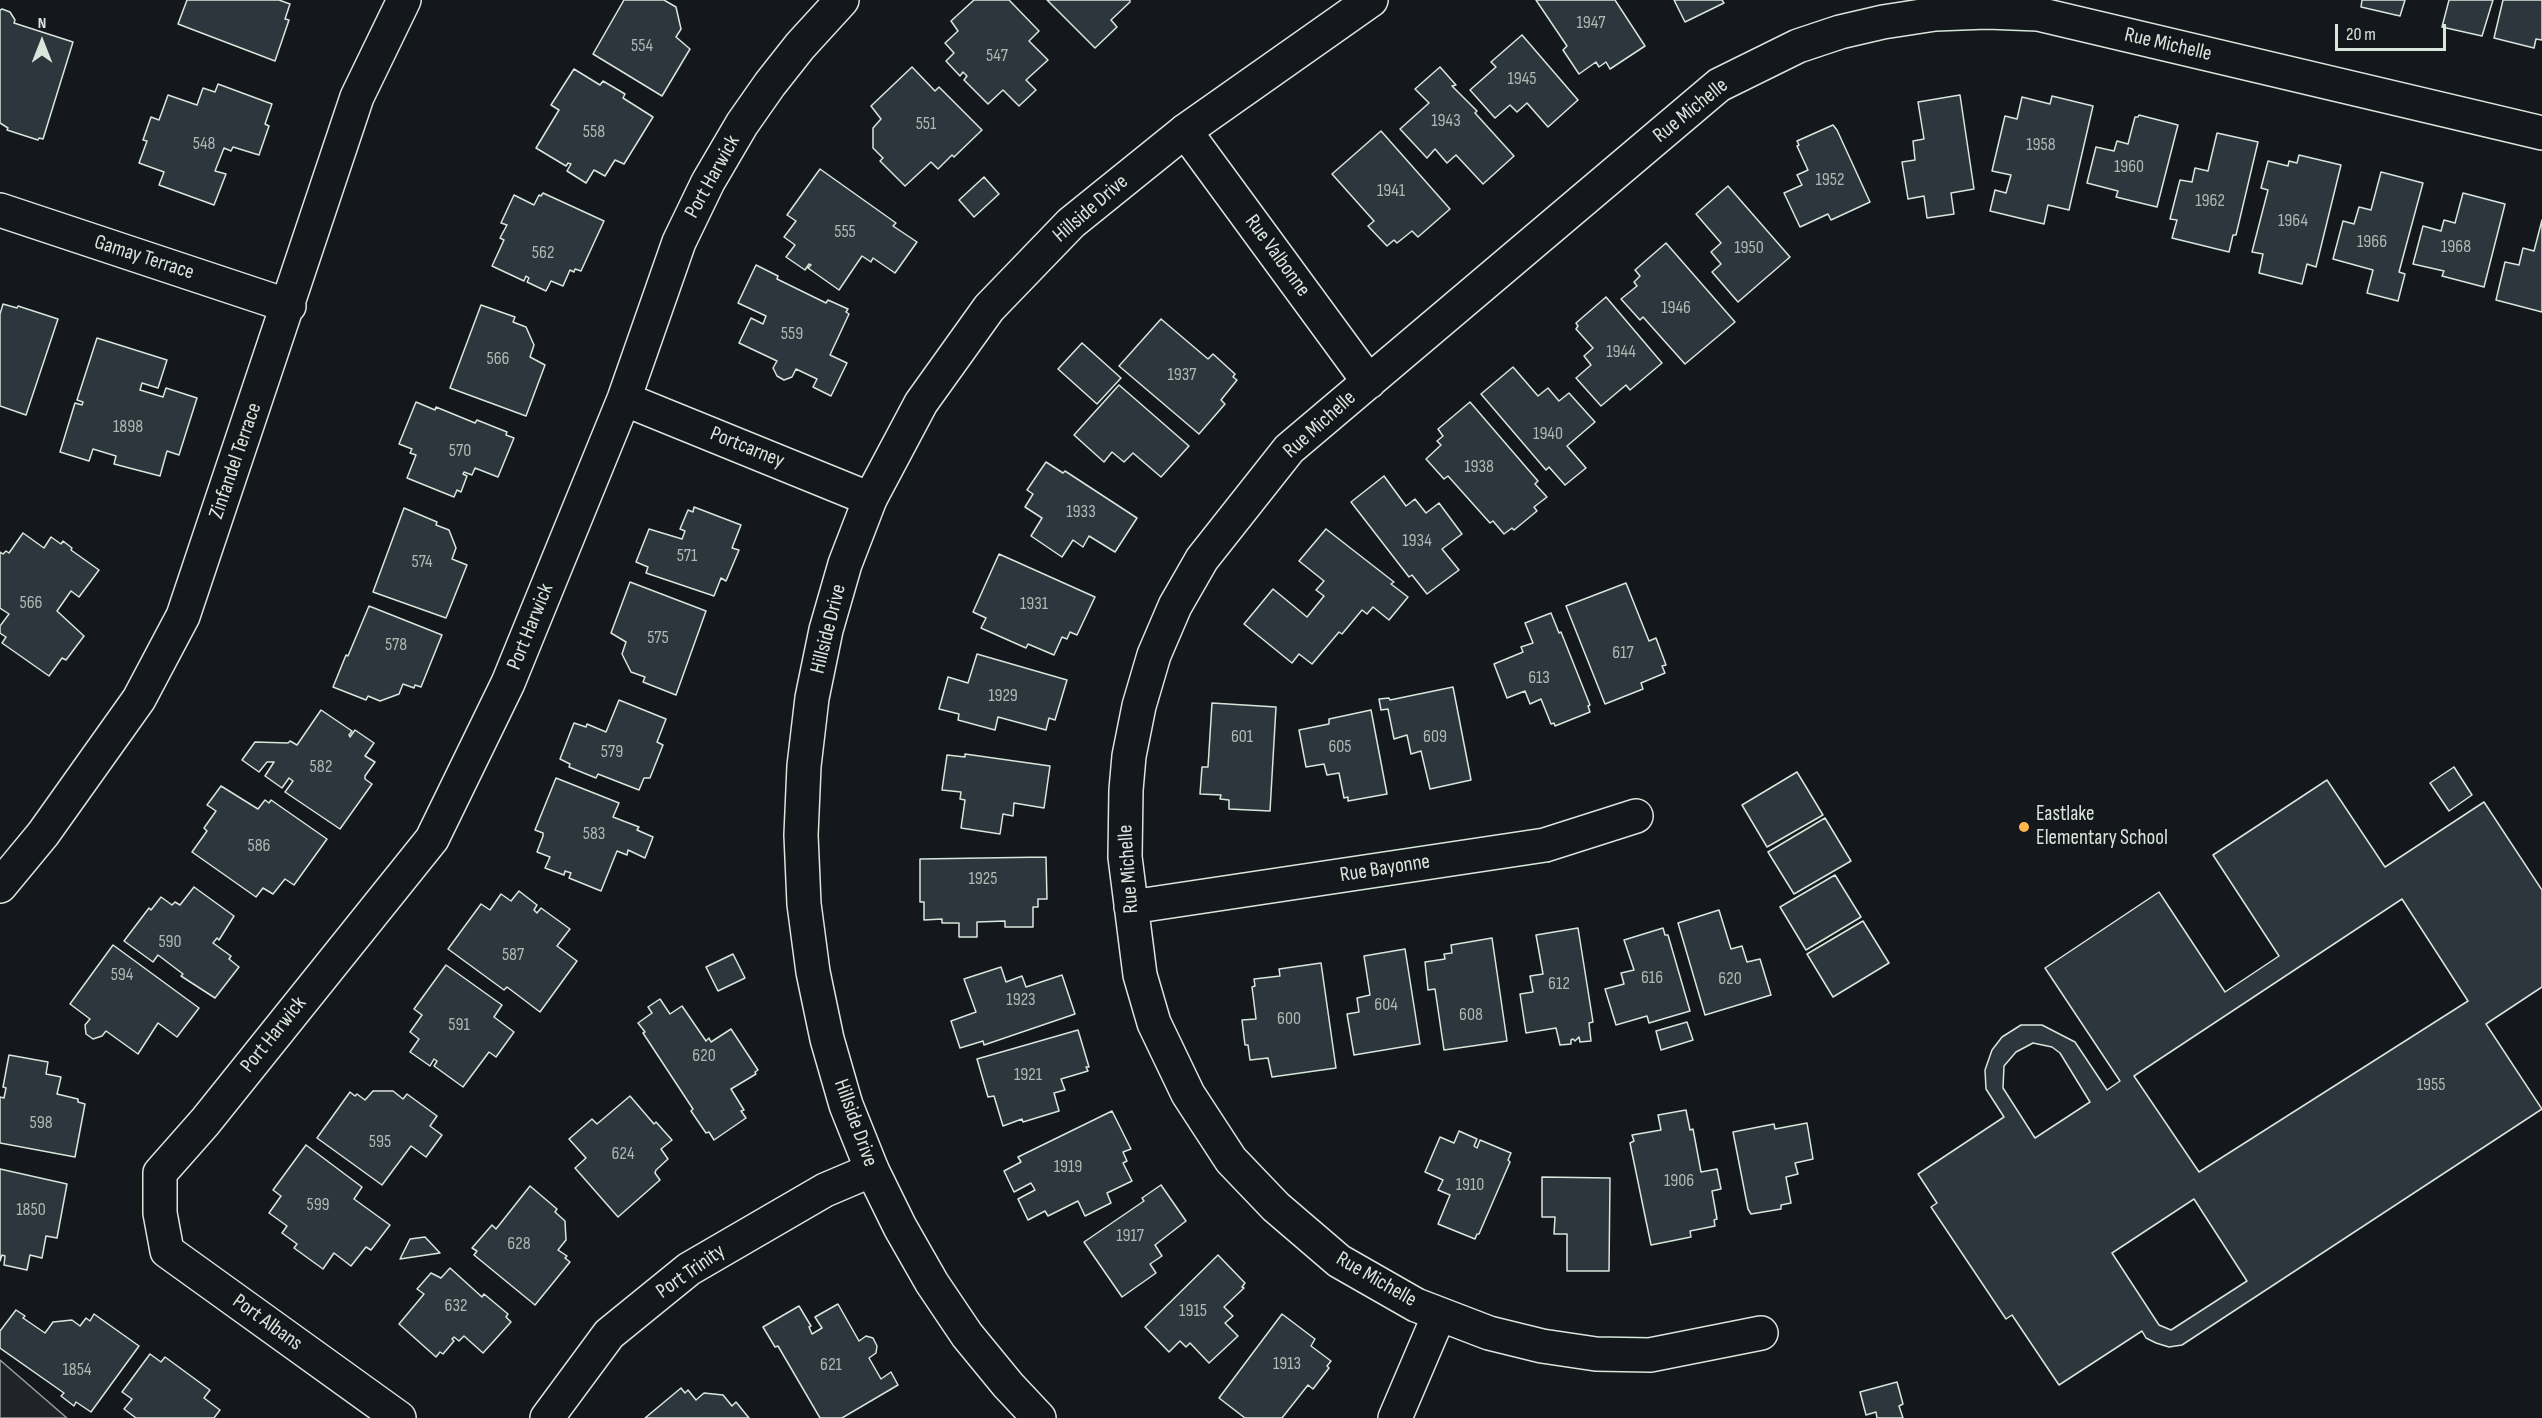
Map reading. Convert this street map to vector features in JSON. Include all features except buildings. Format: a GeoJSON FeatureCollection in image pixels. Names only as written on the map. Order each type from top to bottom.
{"type":"FeatureCollection","features":[{"type":"Feature","properties":{"kind":"street","name":"Zinfandel Terrace"},"geometry":{"type":"LineString","coordinates":[[0,886],[43,834],[139,699],[183,616],[289,306],[357,97],[404,0]]}},
{"type":"Feature","properties":{"kind":"street","name":"Port Harwick"},"geometry":{"type":"LineString","coordinates":[[160,1213],[160,1173],[205,1122],[432,839],[499,704],[624,399],[679,242],[708,182],[742,124],[770,84],[800,46],[842,0]]}},
{"type":"Feature","properties":{"kind":"street","name":"Hillside Drive"},"geometry":{"type":"LineString","coordinates":[[1039,1418],[967,1335],[900,1227],[872,1170],[846,1105],[824,1028],[813,972],[804,904],[801,835],[804,766],[812,698],[826,630],[845,564],[870,500],[921,403],[989,308],[1071,223],[1185,131],[1371,0]]}},
{"type":"Feature","properties":{"kind":"street","name":"Rue Michelle"},"geometry":{"type":"LineString","coordinates":[[1761,1333],[1650,1355],[1596,1354],[1542,1346],[1489,1333],[1438,1315],[1392,1292],[1339,1261],[1276,1207],[1231,1160],[1188,1094],[1154,1023],[1140,975],[1125,846],[1129,756],[1139,706],[1154,655],[1175,606],[1202,559],[1288,449],[1719,85],[1798,46],[1840,32],[1883,22],[1943,14],[1987,12],[2038,14],[2542,133]]}},
{"type":"Feature","properties":{"kind":"street","name":"Rue Valbonne"},"geometry":{"type":"LineString","coordinates":[[1185,131],[1369,382]]}},
{"type":"Feature","properties":{"kind":"street","name":"Gamay Terrace"},"geometry":{"type":"LineString","coordinates":[[0,210],[289,306]]}},
{"type":"Feature","properties":{"kind":"street","name":"Portcarney"},"geometry":{"type":"LineString","coordinates":[[624,399],[870,500]]}},
{"type":"Feature","properties":{"kind":"street","name":"Rue Bayonne"},"geometry":{"type":"LineString","coordinates":[[1131,907],[1545,845],[1636,816]]}},
{"type":"Feature","properties":{"kind":"street","name":"Port Trinity"},"geometry":{"type":"LineString","coordinates":[[547,1418],[609,1334],[689,1269],[825,1190],[872,1170]]}},
{"type":"Feature","properties":{"kind":"street","name":"Port Albans"},"geometry":{"type":"LineString","coordinates":[[160,1213],[167,1251],[399,1418]]}},
{"type":"Feature","properties":{"kind":"street"},"geometry":{"type":"LineString","coordinates":[[1395,1418],[1438,1315]]}},
{"type":"Feature","properties":{"kind":"shaded area"},"geometry":{"type":"Polygon","coordinates":[[[0,1360],[67,1418],[0,1418],[0,1360]]]}},
{"type":"Feature","properties":{"kind":"place","name":"Eastlake Elementary School"},"geometry":{"type":"Point","coordinates":[2024,827]}}]}
